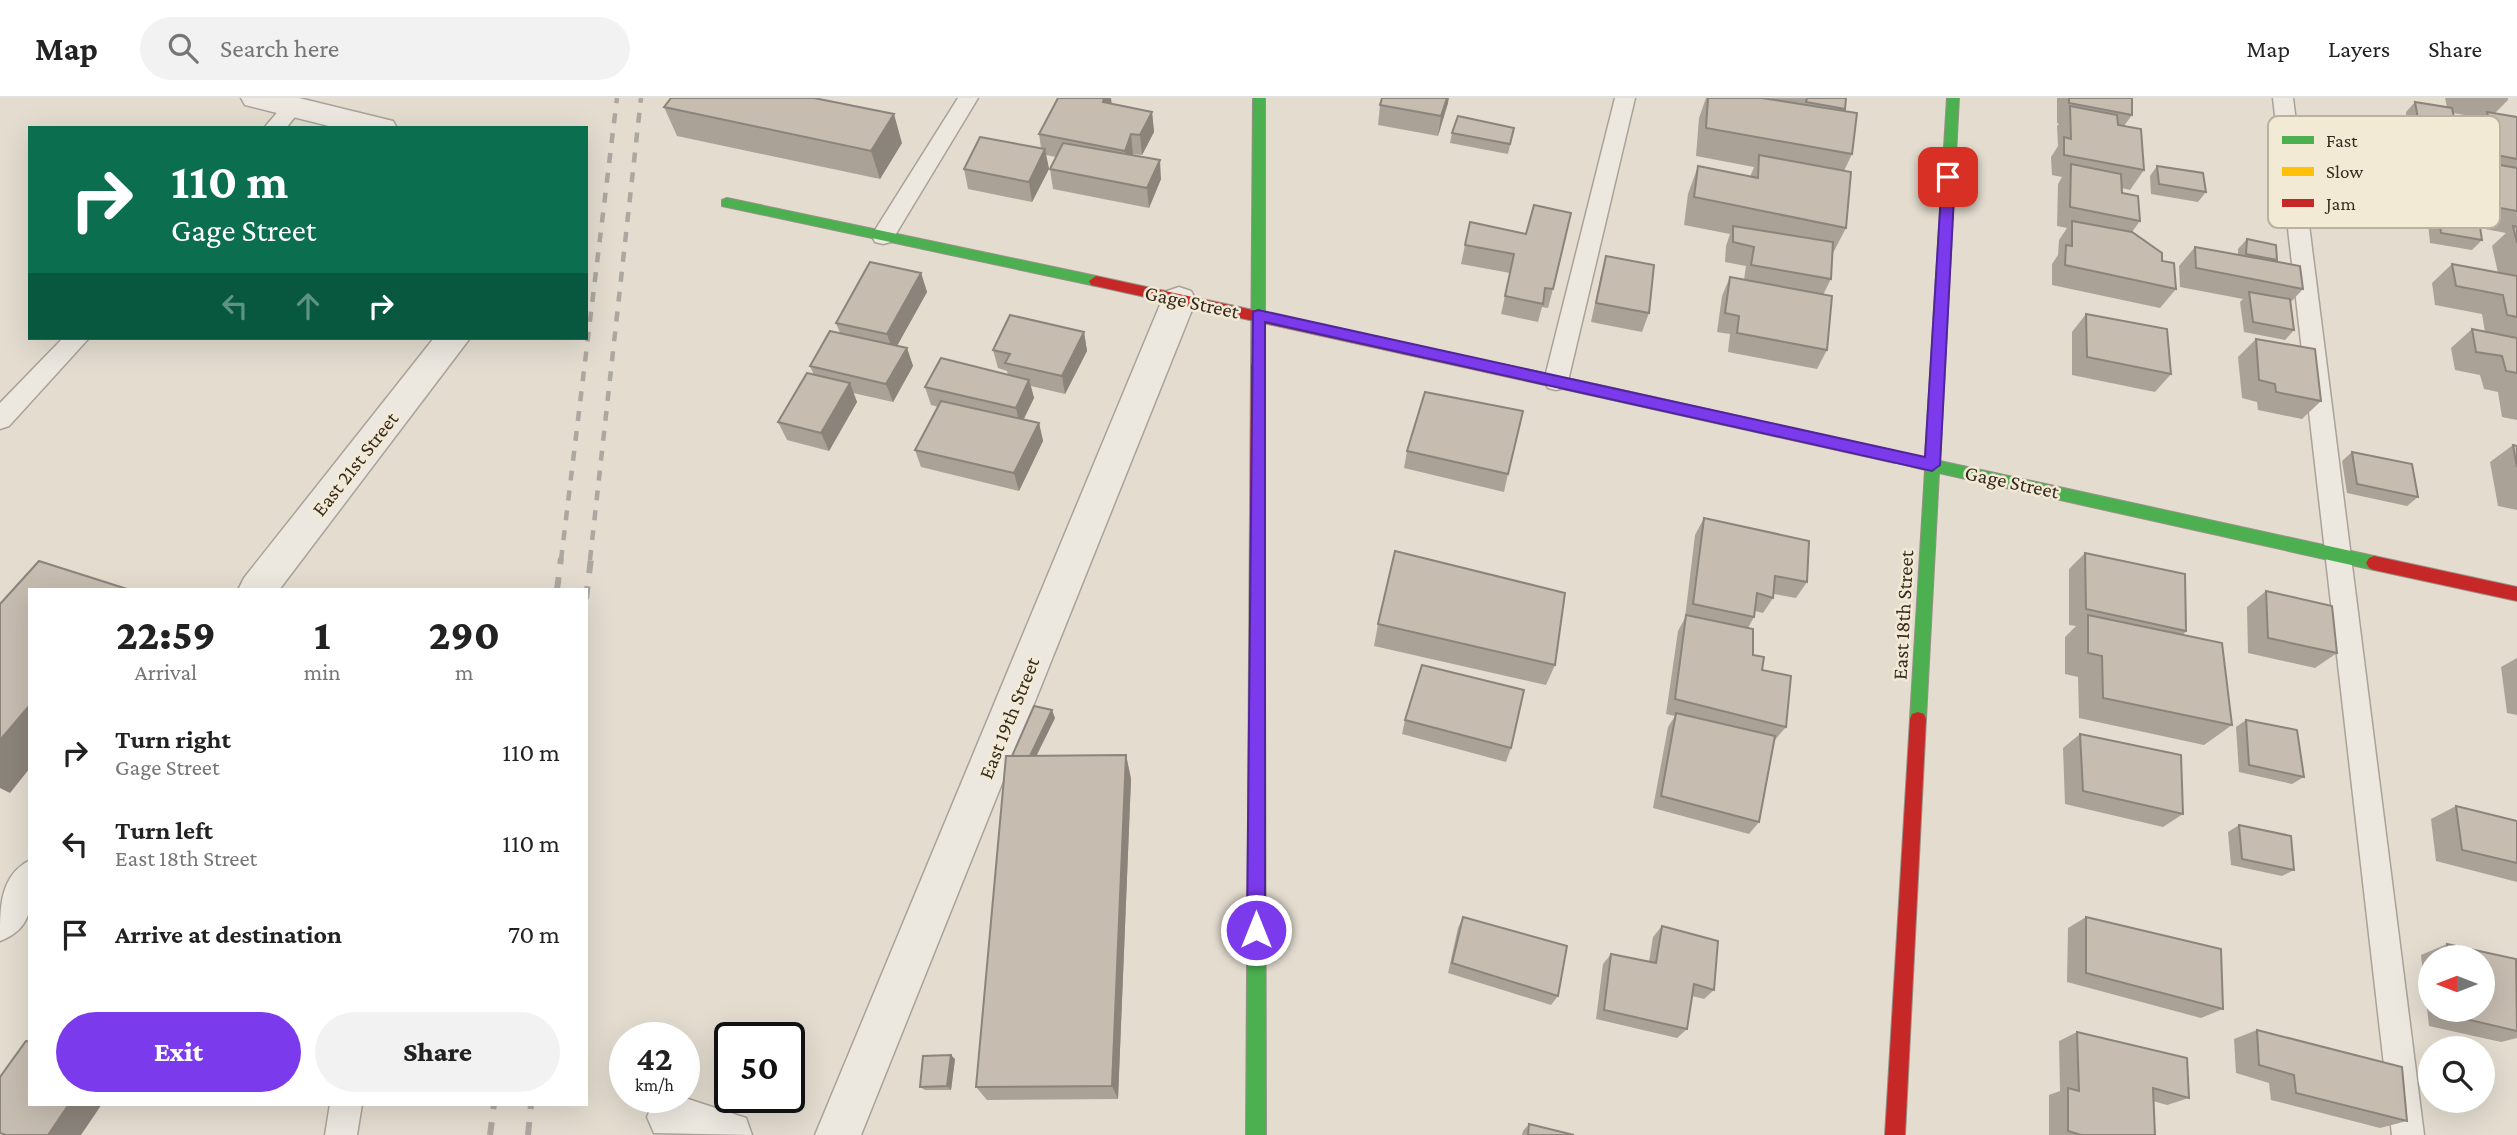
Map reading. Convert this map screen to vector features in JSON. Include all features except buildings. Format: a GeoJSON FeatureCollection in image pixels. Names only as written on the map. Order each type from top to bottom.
{"type":"FeatureCollection","features":[{"type":"Feature","properties":{"kind":"street"},"geometry":{"type":"LineString","coordinates":[[256,98],[284,117],[364,126]]}},
{"type":"Feature","properties":{"kind":"street","name":"East 18th Street"},"geometry":{"type":"LineString","coordinates":[[1895,1135],[1953,98]]}},
{"type":"Feature","properties":{"kind":"street"},"geometry":{"type":"LineString","coordinates":[[1256,1135],[1260,99]]}},
{"type":"Feature","properties":{"kind":"street","name":"Gage Street"},"geometry":{"type":"LineString","coordinates":[[727,203],[1556,381],[2517,594]]}},
{"type":"Feature","properties":{"kind":"street","name":"East 19th Street"},"geometry":{"type":"LineString","coordinates":[[838,1135],[1179,300]]}},
{"type":"Feature","properties":{"kind":"street","name":"East 21st Street"},"geometry":{"type":"LineString","coordinates":[[259,588],[451,340]]}},
{"type":"Feature","properties":{"kind":"street"},"geometry":{"type":"LineString","coordinates":[[670,1117],[729,1135]]}},
{"type":"Feature","properties":{"kind":"lane"},"geometry":{"type":"LineString","coordinates":[[884,236],[968,98]]}},
{"type":"Feature","properties":{"kind":"lane"},"geometry":{"type":"LineString","coordinates":[[1556,381],[1625,98]]}},
{"type":"Feature","properties":{"kind":"lane"},"geometry":{"type":"LineString","coordinates":[[2283,98],[2285,116]]}},
{"type":"Feature","properties":{"kind":"lane"},"geometry":{"type":"LineString","coordinates":[[2299,228],[2409,1135]]}},
{"type":"Feature","properties":{"kind":"lane"},"geometry":{"type":"LineString","coordinates":[[0,419],[75,340]]}},
{"type":"Feature","properties":{"kind":"lane"},"geometry":{"type":"LineString","coordinates":[[341,1135],[346,1106]]}},
{"type":"Feature","properties":{"kind":"railway"},"geometry":{"type":"LineString","coordinates":[[588,337],[617,98]]}},
{"type":"Feature","properties":{"kind":"railway"},"geometry":{"type":"LineString","coordinates":[[590,560],[641,98]]}},
{"type":"Feature","properties":{"kind":"railway"},"geometry":{"type":"LineString","coordinates":[[561,560],[588,340]]}},
{"type":"Feature","properties":{"kind":"railway"},"geometry":{"type":"LineString","coordinates":[[557,588],[561,558]]}},
{"type":"Feature","properties":{"kind":"railway"},"geometry":{"type":"LineString","coordinates":[[587,588],[591,558]]}},
{"type":"Feature","properties":{"kind":"railway"},"geometry":{"type":"LineString","coordinates":[[490,1135],[494,1106]]}},
{"type":"Feature","properties":{"kind":"railway"},"geometry":{"type":"LineString","coordinates":[[528,1135],[531,1106]]}},
{"type":"Feature","properties":{"kind":"traffic: fast"},"geometry":{"type":"LineString","coordinates":[[1258,365],[1259,98]]}},
{"type":"Feature","properties":{"kind":"traffic: fast"},"geometry":{"type":"LineString","coordinates":[[1918,719],[1953,98]]}},
{"type":"Feature","properties":{"kind":"traffic: fast"},"geometry":{"type":"LineString","coordinates":[[727,203],[1096,281]]}},
{"type":"Feature","properties":{"kind":"traffic: fast"},"geometry":{"type":"LineString","coordinates":[[1895,457],[2374,563]]}},
{"type":"Feature","properties":{"kind":"traffic: fast"},"geometry":{"type":"LineString","coordinates":[[1256,1135],[1257,661]]}},
{"type":"Feature","properties":{"kind":"traffic: slow"},"geometry":{"type":"LineString","coordinates":[[1599,391],[1895,457]]}},
{"type":"Feature","properties":{"kind":"traffic: jam"},"geometry":{"type":"LineString","coordinates":[[1096,281],[1599,391]]}},
{"type":"Feature","properties":{"kind":"traffic: jam"},"geometry":{"type":"LineString","coordinates":[[1257,661],[1258,365]]}},
{"type":"Feature","properties":{"kind":"traffic: jam"},"geometry":{"type":"LineString","coordinates":[[2374,563],[2517,594]]}},
{"type":"Feature","properties":{"kind":"traffic: jam"},"geometry":{"type":"LineString","coordinates":[[1895,1135],[1918,719]]}},
{"type":"Feature","properties":{"kind":"route"},"geometry":{"type":"LineString","coordinates":[[1256,930],[1258,316],[1932,465],[1948,177]]}}]}
